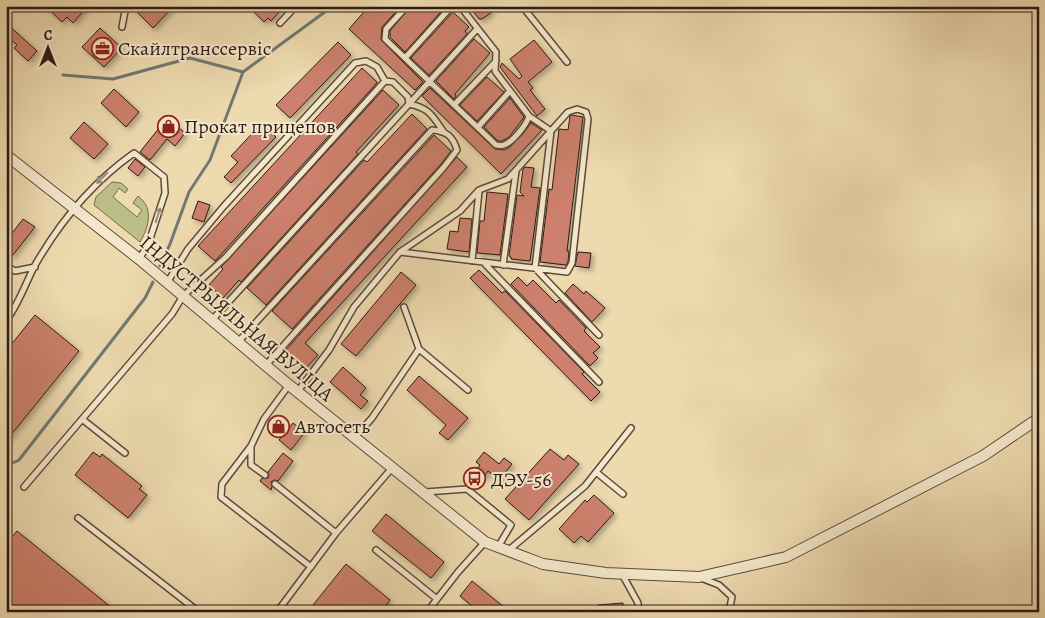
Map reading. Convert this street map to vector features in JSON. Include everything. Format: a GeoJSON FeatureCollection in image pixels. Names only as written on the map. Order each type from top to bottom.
{"type":"FeatureCollection","features":[{"type":"Feature","properties":{"kind":"street","name":"ІНДУСТРЫЯЛЬНАЯ ВУЛІЦА"},"geometry":{"type":"LineString","coordinates":[[6,155],[139,259],[293,388],[485,542],[543,564],[606,573],[698,577],[786,557],[983,456],[1039,418]]}},
{"type":"Feature","properties":{"kind":"lane"},"geometry":{"type":"LineString","coordinates":[[122,27],[126,6]]}},
{"type":"Feature","properties":{"kind":"lane"},"geometry":{"type":"LineString","coordinates":[[280,23],[296,6]]}},
{"type":"Feature","properties":{"kind":"lane"},"geometry":{"type":"LineString","coordinates":[[407,6],[386,29],[385,38],[496,145],[503,146],[510,142],[527,123],[529,116]]}},
{"type":"Feature","properties":{"kind":"lane"},"geometry":{"type":"LineString","coordinates":[[405,58],[452,6]]}},
{"type":"Feature","properties":{"kind":"lane"},"geometry":{"type":"LineString","coordinates":[[460,6],[496,52],[495,71],[529,116],[551,130]]}},
{"type":"Feature","properties":{"kind":"lane"},"geometry":{"type":"LineString","coordinates":[[522,6],[567,62]]}},
{"type":"Feature","properties":{"kind":"lane"},"geometry":{"type":"LineString","coordinates":[[212,320],[477,29]]}},
{"type":"Feature","properties":{"kind":"lane"},"geometry":{"type":"LineString","coordinates":[[167,282],[188,249],[224,206],[355,63],[366,61],[377,67],[385,81]]}},
{"type":"Feature","properties":{"kind":"lane"},"geometry":{"type":"LineString","coordinates":[[454,105],[496,61]]}},
{"type":"Feature","properties":{"kind":"lane"},"geometry":{"type":"LineString","coordinates":[[385,81],[392,82],[408,97],[409,104]]}},
{"type":"Feature","properties":{"kind":"lane"},"geometry":{"type":"LineString","coordinates":[[24,487],[172,314],[183,296],[226,257],[385,81]]}},
{"type":"Feature","properties":{"kind":"lane"},"geometry":{"type":"LineString","coordinates":[[478,127],[510,90]]}},
{"type":"Feature","properties":{"kind":"lane"},"geometry":{"type":"LineString","coordinates":[[266,365],[444,167],[457,150],[454,139],[443,130],[431,114],[422,107],[409,104]]}},
{"type":"Feature","properties":{"kind":"lane"},"geometry":{"type":"LineString","coordinates":[[311,567],[221,497],[222,484],[251,446],[264,419],[329,350],[354,307],[400,252],[460,211],[479,190],[508,179],[568,112],[577,109],[586,112],[588,120],[572,263],[567,272],[400,252]]}},
{"type":"Feature","properties":{"kind":"lane"},"geometry":{"type":"LineString","coordinates":[[238,342],[432,130],[443,130]]}},
{"type":"Feature","properties":{"kind":"lane"},"geometry":{"type":"LineString","coordinates":[[535,268],[551,130]]}},
{"type":"Feature","properties":{"kind":"lane"},"geometry":{"type":"LineString","coordinates":[[6,321],[35,267],[61,225],[113,167],[134,153],[164,177],[165,185],[165,194],[148,245],[139,259]]}},
{"type":"Feature","properties":{"kind":"lane"},"geometry":{"type":"LineString","coordinates":[[503,265],[516,170]]}},
{"type":"Feature","properties":{"kind":"lane"},"geometry":{"type":"LineString","coordinates":[[472,261],[479,190]]}},
{"type":"Feature","properties":{"kind":"lane"},"geometry":{"type":"LineString","coordinates":[[484,262],[599,382]]}},
{"type":"Feature","properties":{"kind":"lane"},"geometry":{"type":"LineString","coordinates":[[6,266],[15,271],[35,267]]}},
{"type":"Feature","properties":{"kind":"lane"},"geometry":{"type":"LineString","coordinates":[[535,268],[599,334]]}},
{"type":"Feature","properties":{"kind":"lane"},"geometry":{"type":"LineString","coordinates":[[404,307],[419,349],[468,390]]}},
{"type":"Feature","properties":{"kind":"lane"},"geometry":{"type":"LineString","coordinates":[[354,437],[372,418],[419,349]]}},
{"type":"Feature","properties":{"kind":"lane"},"geometry":{"type":"LineString","coordinates":[[82,419],[125,454]]}},
{"type":"Feature","properties":{"kind":"lane"},"geometry":{"type":"LineString","coordinates":[[509,551],[585,486],[631,428]]}},
{"type":"Feature","properties":{"kind":"lane"},"geometry":{"type":"LineString","coordinates":[[251,446],[251,464],[265,475]]}},
{"type":"Feature","properties":{"kind":"lane"},"geometry":{"type":"LineString","coordinates":[[277,612],[336,533],[392,468]]}},
{"type":"Feature","properties":{"kind":"lane"},"geometry":{"type":"LineString","coordinates":[[596,472],[624,494]]}},
{"type":"Feature","properties":{"kind":"lane"},"geometry":{"type":"LineString","coordinates":[[275,484],[336,533]]}},
{"type":"Feature","properties":{"kind":"lane"},"geometry":{"type":"LineString","coordinates":[[422,492],[467,490],[511,525],[498,546]]}},
{"type":"Feature","properties":{"kind":"lane"},"geometry":{"type":"LineString","coordinates":[[78,518],[199,612]]}},
{"type":"Feature","properties":{"kind":"lane"},"geometry":{"type":"LineString","coordinates":[[427,612],[485,542]]}},
{"type":"Feature","properties":{"kind":"lane"},"geometry":{"type":"LineString","coordinates":[[376,550],[437,598]]}},
{"type":"Feature","properties":{"kind":"lane"},"geometry":{"type":"LineString","coordinates":[[622,574],[638,604],[638,612]]}},
{"type":"Feature","properties":{"kind":"lane"},"geometry":{"type":"LineString","coordinates":[[698,577],[720,585],[732,597],[729,612]]}},
{"type":"Feature","properties":{"kind":"green space"},"geometry":{"type":"Polygon","coordinates":[[[112,182],[121,183],[128,189],[125,193],[119,188],[113,197],[137,217],[142,210],[133,203],[138,196],[146,206],[148,224],[140,242],[94,205],[96,197],[112,182]]]}},
{"type":"Feature","properties":{"kind":"building"},"geometry":{"type":"Polygon","coordinates":[[[45,6],[88,6],[73,23],[67,17],[62,22],[45,6]]]}},
{"type":"Feature","properties":{"kind":"building"},"geometry":{"type":"Polygon","coordinates":[[[131,6],[174,6],[153,28],[131,6]]]}},
{"type":"Feature","properties":{"kind":"building"},"geometry":{"type":"Polygon","coordinates":[[[248,6],[276,6],[281,10],[271,21],[268,18],[264,22],[248,6]]]}},
{"type":"Feature","properties":{"kind":"building"},"geometry":{"type":"Polygon","coordinates":[[[369,6],[401,6],[382,27],[381,40],[423,82],[415,90],[349,29],[369,6]]]}},
{"type":"Feature","properties":{"kind":"building"},"geometry":{"type":"Polygon","coordinates":[[[411,6],[446,6],[405,52],[390,37],[390,31],[411,6]]]}},
{"type":"Feature","properties":{"kind":"building"},"geometry":{"type":"Polygon","coordinates":[[[469,6],[488,6],[492,12],[479,19],[469,6]]]}},
{"type":"Feature","properties":{"kind":"building"},"geometry":{"type":"Polygon","coordinates":[[[453,12],[469,27],[465,31],[467,34],[429,75],[411,58],[453,12]]]}},
{"type":"Feature","properties":{"kind":"building"},"geometry":{"type":"Polygon","coordinates":[[[6,23],[37,51],[28,61],[14,48],[17,45],[6,35],[6,23]]]}},
{"type":"Feature","properties":{"kind":"building","name":"Скайлтранссервіс"},"geometry":{"type":"Polygon","coordinates":[[[100,28],[122,48],[104,67],[82,47],[100,28]]]}},
{"type":"Feature","properties":{"kind":"building"},"geometry":{"type":"Polygon","coordinates":[[[474,39],[490,53],[455,94],[454,99],[436,81],[474,39]]]}},
{"type":"Feature","properties":{"kind":"building"},"geometry":{"type":"Polygon","coordinates":[[[534,40],[552,62],[528,82],[533,88],[530,90],[545,109],[537,116],[500,67],[502,63],[519,79],[522,76],[510,59],[534,40]]]}},
{"type":"Feature","properties":{"kind":"building"},"geometry":{"type":"Polygon","coordinates":[[[338,42],[351,55],[290,118],[276,105],[338,42]]]}},
{"type":"Feature","properties":{"kind":"building"},"geometry":{"type":"Polygon","coordinates":[[[362,68],[377,82],[376,84],[215,261],[198,246],[362,68]]]}},
{"type":"Feature","properties":{"kind":"building"},"geometry":{"type":"Polygon","coordinates":[[[487,77],[504,92],[477,121],[460,105],[487,77]]]}},
{"type":"Feature","properties":{"kind":"building"},"geometry":{"type":"Polygon","coordinates":[[[430,88],[495,149],[504,150],[510,147],[531,123],[542,130],[501,174],[422,96],[430,88]]]}},
{"type":"Feature","properties":{"kind":"building"},"geometry":{"type":"Polygon","coordinates":[[[114,89],[139,112],[126,127],[101,103],[114,89]]]}},
{"type":"Feature","properties":{"kind":"building"},"geometry":{"type":"Polygon","coordinates":[[[383,90],[399,105],[356,152],[358,154],[241,282],[239,280],[223,298],[209,285],[223,269],[221,267],[383,90]]]}},
{"type":"Feature","properties":{"kind":"building"},"geometry":{"type":"Polygon","coordinates":[[[510,98],[524,117],[509,137],[498,141],[484,127],[510,98]]]}},
{"type":"Feature","properties":{"kind":"building"},"geometry":{"type":"Polygon","coordinates":[[[412,114],[427,129],[266,305],[247,288],[364,160],[367,162],[412,114]]]}},
{"type":"Feature","properties":{"kind":"building"},"geometry":{"type":"Polygon","coordinates":[[[570,116],[583,117],[567,251],[569,251],[568,262],[566,265],[540,262],[549,189],[552,190],[559,129],[568,130],[570,116]]]}},
{"type":"Feature","properties":{"kind":"building"},"geometry":{"type":"Polygon","coordinates":[[[167,118],[185,133],[175,146],[167,139],[150,160],[140,152],[167,118]]]}},
{"type":"Feature","properties":{"kind":"building"},"geometry":{"type":"Polygon","coordinates":[[[84,122],[108,144],[94,159],[70,138],[84,122]]]}},
{"type":"Feature","properties":{"kind":"building"},"geometry":{"type":"Polygon","coordinates":[[[261,124],[276,137],[231,183],[224,177],[238,162],[231,156],[261,124]]]}},
{"type":"Feature","properties":{"kind":"building"},"geometry":{"type":"Polygon","coordinates":[[[434,135],[451,151],[292,329],[272,311],[434,135]]]}},
{"type":"Feature","properties":{"kind":"building"},"geometry":{"type":"Polygon","coordinates":[[[457,157],[467,167],[305,343],[318,355],[305,369],[285,351],[457,157]]]}},
{"type":"Feature","properties":{"kind":"building"},"geometry":{"type":"Polygon","coordinates":[[[135,159],[145,167],[138,176],[128,168],[135,159]]]}},
{"type":"Feature","properties":{"kind":"building"},"geometry":{"type":"Polygon","coordinates":[[[525,167],[534,168],[531,187],[540,188],[530,261],[511,259],[509,256],[517,195],[524,196],[520,192],[523,169],[525,167]]]}},
{"type":"Feature","properties":{"kind":"building"},"geometry":{"type":"Polygon","coordinates":[[[487,192],[508,194],[500,255],[477,253],[480,221],[484,221],[487,192]]]}},
{"type":"Feature","properties":{"kind":"building"},"geometry":{"type":"Polygon","coordinates":[[[198,201],[210,205],[204,222],[192,218],[198,201]]]}},
{"type":"Feature","properties":{"kind":"building"},"geometry":{"type":"Polygon","coordinates":[[[460,218],[472,219],[469,252],[447,249],[450,231],[458,232],[460,218]]]}},
{"type":"Feature","properties":{"kind":"building"},"geometry":{"type":"Polygon","coordinates":[[[23,219],[35,227],[12,256],[6,251],[6,241],[23,219]]]}},
{"type":"Feature","properties":{"kind":"building"},"geometry":{"type":"Polygon","coordinates":[[[578,252],[591,253],[589,268],[575,266],[578,252]]]}},
{"type":"Feature","properties":{"kind":"building"},"geometry":{"type":"Polygon","coordinates":[[[479,270],[502,293],[505,291],[584,372],[582,374],[600,392],[591,401],[470,278],[479,270]]]}},
{"type":"Feature","properties":{"kind":"building"},"geometry":{"type":"Polygon","coordinates":[[[401,272],[416,285],[356,356],[341,344],[401,272]]]}},
{"type":"Feature","properties":{"kind":"building"},"geometry":{"type":"Polygon","coordinates":[[[518,277],[527,286],[533,280],[556,303],[559,300],[586,328],[584,331],[600,347],[593,353],[598,358],[590,366],[511,284],[518,277]]]}},
{"type":"Feature","properties":{"kind":"building"},"geometry":{"type":"Polygon","coordinates":[[[573,284],[584,294],[586,291],[605,308],[592,322],[565,293],[573,284]]]}},
{"type":"Feature","properties":{"kind":"building"},"geometry":{"type":"Polygon","coordinates":[[[35,315],[79,351],[6,441],[6,351],[35,315]]]}},
{"type":"Feature","properties":{"kind":"building"},"geometry":{"type":"Polygon","coordinates":[[[343,367],[366,388],[360,395],[368,401],[361,409],[330,382],[343,367]]]}},
{"type":"Feature","properties":{"kind":"building"},"geometry":{"type":"Polygon","coordinates":[[[419,376],[468,418],[448,440],[439,433],[446,425],[407,390],[419,376]]]}},
{"type":"Feature","properties":{"kind":"building"},"geometry":{"type":"Polygon","coordinates":[[[293,423],[305,432],[291,450],[279,440],[293,423]]]}},
{"type":"Feature","properties":{"kind":"building"},"geometry":{"type":"Polygon","coordinates":[[[550,449],[564,460],[568,455],[579,464],[529,520],[505,499],[550,449]]]}},
{"type":"Feature","properties":{"kind":"building"},"geometry":{"type":"Polygon","coordinates":[[[93,452],[100,457],[102,454],[142,486],[139,489],[147,495],[128,518],[75,475],[93,452]]]}},
{"type":"Feature","properties":{"kind":"building"},"geometry":{"type":"Polygon","coordinates":[[[484,452],[499,464],[504,458],[512,464],[499,480],[488,471],[483,478],[475,472],[480,465],[476,462],[484,452]]]}},
{"type":"Feature","properties":{"kind":"building"},"geometry":{"type":"Polygon","coordinates":[[[283,453],[293,461],[278,481],[274,480],[271,482],[271,490],[260,481],[262,478],[268,478],[268,472],[283,453]]]}},
{"type":"Feature","properties":{"kind":"building"},"geometry":{"type":"Polygon","coordinates":[[[594,495],[614,513],[588,542],[581,536],[574,543],[559,529],[585,500],[587,502],[594,495]]]}},
{"type":"Feature","properties":{"kind":"building"},"geometry":{"type":"Polygon","coordinates":[[[386,514],[444,562],[431,578],[372,531],[386,514]]]}},
{"type":"Feature","properties":{"kind":"building"},"geometry":{"type":"Polygon","coordinates":[[[17,531],[117,612],[6,612],[6,544],[17,531]]]}},
{"type":"Feature","properties":{"kind":"building"},"geometry":{"type":"Polygon","coordinates":[[[346,564],[390,600],[381,612],[321,612],[313,605],[346,564]]]}},
{"type":"Feature","properties":{"kind":"building"},"geometry":{"type":"Polygon","coordinates":[[[472,581],[510,612],[479,612],[460,596],[472,581]]]}},
{"type":"Feature","properties":{"kind":"building"},"geometry":{"type":"Polygon","coordinates":[[[623,603],[623,612],[598,612],[598,605],[623,603]]]}},
{"type":"Feature","properties":{"kind":"waterway"},"geometry":{"type":"LineString","coordinates":[[160,266],[189,192],[210,160],[243,72],[333,6]]}},
{"type":"Feature","properties":{"kind":"waterway"},"geometry":{"type":"LineString","coordinates":[[63,75],[113,79],[190,58],[243,72]]}},
{"type":"Feature","properties":{"kind":"waterway"},"geometry":{"type":"LineString","coordinates":[[6,466],[19,460],[145,298],[153,282]]}},
{"type":"Feature","properties":{"kind":"place","name":"Скайлтранссервіс"},"geometry":{"type":"Point","coordinates":[102,48]}},
{"type":"Feature","properties":{"kind":"place","name":"Прокат прицепов"},"geometry":{"type":"Point","coordinates":[168,126]}},
{"type":"Feature","properties":{"kind":"place","name":"Автосеть"},"geometry":{"type":"Point","coordinates":[279,426]}},
{"type":"Feature","properties":{"kind":"place","name":"ДЭУ-56"},"geometry":{"type":"Point","coordinates":[475,479]}}]}
